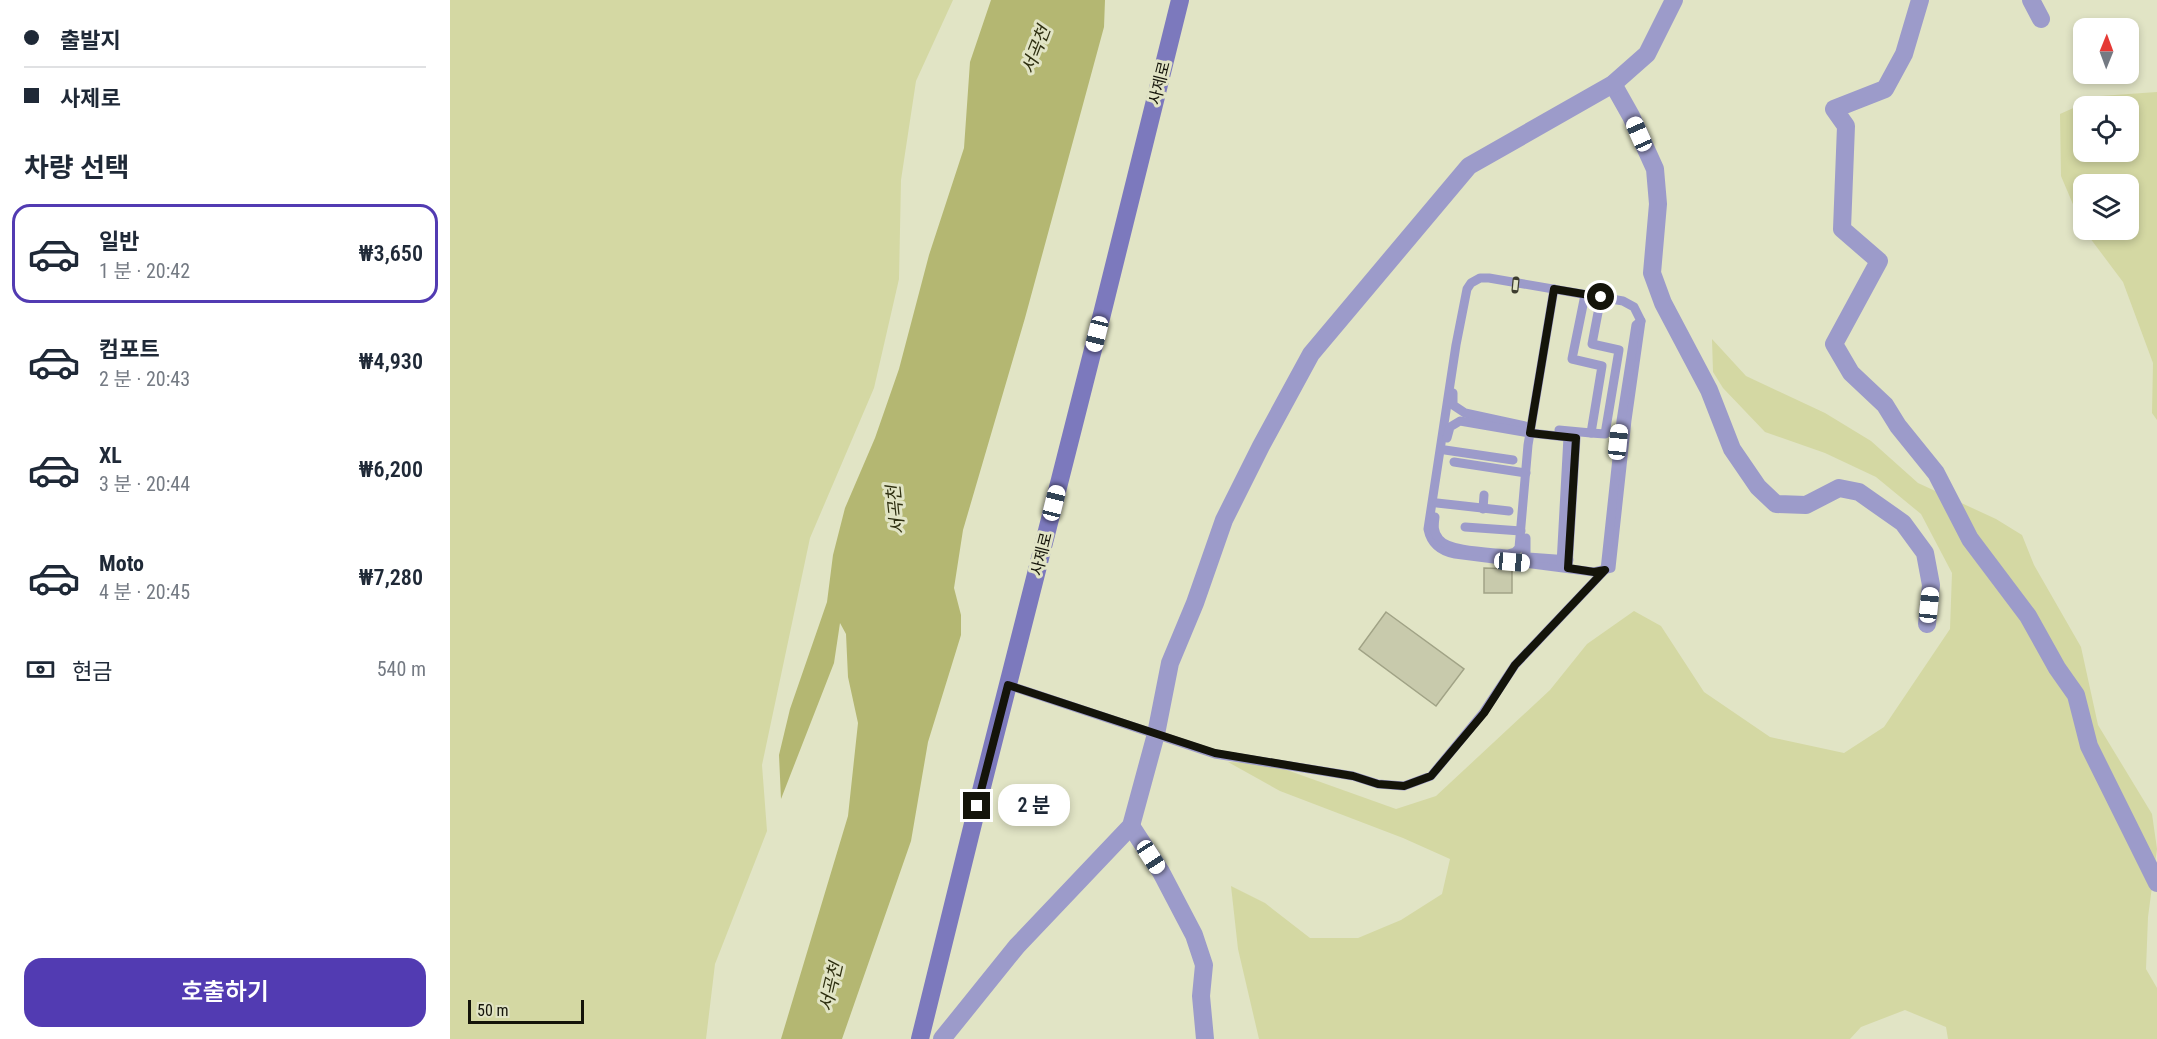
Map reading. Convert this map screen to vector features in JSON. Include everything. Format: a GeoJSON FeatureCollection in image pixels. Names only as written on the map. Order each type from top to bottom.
{"type":"FeatureCollection","features":[{"type":"Feature","properties":{"kind":"street","name":"사제로"},"geometry":{"type":"LineString","coordinates":[[920,1039],[1180,0]]}},
{"type":"Feature","properties":{"kind":"street"},"geometry":{"type":"LineString","coordinates":[[942,1039],[1017,946],[1131,826],[1156,734],[1170,663],[1195,603],[1224,520],[1311,354],[1469,166],[1613,84],[1647,54],[1674,0]]}},
{"type":"Feature","properties":{"kind":"street"},"geometry":{"type":"LineString","coordinates":[[1920,0],[1905,54],[1885,89],[1834,109],[1846,126],[1842,229],[1879,261],[1834,344],[1851,373],[1885,405],[1898,426],[1936,473],[1970,539],[2028,616],[2057,668],[2076,695],[2089,746],[2157,883]]}},
{"type":"Feature","properties":{"kind":"street"},"geometry":{"type":"LineString","coordinates":[[2031,0],[2040,19]]}},
{"type":"Feature","properties":{"kind":"street"},"geometry":{"type":"LineString","coordinates":[[1613,84],[1656,169],[1658,204],[1652,273],[1663,303],[1708,390],[1732,449],[1758,487],[1776,504],[1806,505],[1839,488],[1860,492],[1903,523],[1924,553],[1931,585],[1927,624]]}},
{"type":"Feature","properties":{"kind":"street"},"geometry":{"type":"LineString","coordinates":[[1131,826],[1161,872],[1194,935],[1204,965],[1201,996],[1205,1039]]}},
{"type":"Feature","properties":{"kind":"lane"},"geometry":{"type":"LineString","coordinates":[[1557,291],[1484,278],[1475,280],[1469,286],[1456,345],[1428,529],[1430,539],[1446,552],[1500,561],[1564,564]]}},
{"type":"Feature","properties":{"kind":"lane"},"geometry":{"type":"LineString","coordinates":[[1008,685],[1215,753],[1353,776],[1378,784],[1404,786],[1431,776],[1484,713],[1515,665],[1608,569],[1641,321],[1638,311],[1630,304],[1601,297],[1482,281],[1474,285],[1470,293],[1452,395],[1453,405],[1465,413],[1532,431],[1605,434],[1620,350],[1593,344],[1601,297]]}},
{"type":"Feature","properties":{"kind":"lane"},"geometry":{"type":"LineString","coordinates":[[1557,291],[1532,431],[1519,548],[1513,553],[1447,545],[1440,541],[1435,531],[1448,430],[1452,424],[1460,421],[1532,431],[1568,437],[1564,564]]}},
{"type":"Feature","properties":{"kind":"lane"},"geometry":{"type":"LineString","coordinates":[[1585,295],[1572,359],[1602,366],[1591,433]]}},
{"type":"Feature","properties":{"kind":"lane"},"geometry":{"type":"LineString","coordinates":[[1532,431],[1526,554],[1528,557],[1594,572],[1608,569]]}},
{"type":"Feature","properties":{"kind":"lane"},"geometry":{"type":"LineString","coordinates":[[1486,456],[1487,446]]}},
{"type":"Feature","properties":{"kind":"lane"},"geometry":{"type":"LineString","coordinates":[[1445,450],[1513,460]]}},
{"type":"Feature","properties":{"kind":"lane"},"geometry":{"type":"LineString","coordinates":[[1454,462],[1472,469],[1526,473]]}},
{"type":"Feature","properties":{"kind":"lane"},"geometry":{"type":"LineString","coordinates":[[1482,509],[1484,495]]}},
{"type":"Feature","properties":{"kind":"lane"},"geometry":{"type":"LineString","coordinates":[[1437,503],[1509,511]]}},
{"type":"Feature","properties":{"kind":"lane"},"geometry":{"type":"LineString","coordinates":[[1466,527],[1521,531]]}},
{"type":"Feature","properties":{"kind":"lane"},"geometry":{"type":"LineString","coordinates":[[1476,539],[1477,528]]}},
{"type":"Feature","properties":{"kind":"shaded area"},"geometry":{"type":"Polygon","coordinates":[[[450,0],[953,0],[916,81],[901,180],[899,279],[874,388],[810,538],[762,765],[767,831],[715,964],[706,1039],[450,1039],[450,0]]]}},
{"type":"Feature","properties":{"kind":"shaded area"},"geometry":{"type":"Polygon","coordinates":[[[2157,92],[2157,420],[2152,413],[2153,363],[2123,282],[2092,240],[2139,240],[2139,174],[2073,174],[2073,204],[2061,176],[2060,114],[2073,108],[2073,162],[2139,162],[2139,96],[2100,96],[2157,92]]]}},
{"type":"Feature","properties":{"kind":"shaded area"},"geometry":{"type":"Polygon","coordinates":[[[1712,339],[1746,376],[1825,413],[1871,441],[1918,483],[1996,519],[2022,535],[2034,565],[2081,647],[2098,725],[2152,814],[2157,849],[2148,917],[2146,969],[2157,988],[2157,1039],[1948,1039],[1946,1027],[1905,1010],[1861,1027],[1850,1039],[1259,1039],[1238,949],[1231,886],[1265,903],[1310,938],[1358,938],[1401,920],[1442,894],[1450,859],[1403,838],[1280,791],[1228,762],[1270,764],[1396,809],[1436,796],[1550,690],[1587,644],[1634,611],[1661,626],[1704,692],[1770,737],[1844,753],[1884,727],[1950,629],[1952,573],[1921,514],[1876,477],[1825,453],[1765,432],[1723,388],[1713,372],[1712,339]]]}},
{"type":"Feature","properties":{"kind":"water","name":"서곡천"},"geometry":{"type":"Polygon","coordinates":[[[991,0],[1105,0],[1104,27],[1025,318],[963,530],[954,588],[961,615],[961,635],[928,742],[911,841],[842,1039],[781,1039],[848,816],[858,723],[848,677],[846,634],[840,623],[834,663],[781,799],[779,755],[790,709],[827,602],[833,555],[845,508],[875,438],[899,369],[929,255],[964,148],[970,62],[991,0]]]}},
{"type":"Feature","properties":{"kind":"building"},"geometry":{"type":"Polygon","coordinates":[[[1484,568],[1512,569],[1512,593],[1484,593],[1484,568]]]}},
{"type":"Feature","properties":{"kind":"building"},"geometry":{"type":"Polygon","coordinates":[[[1386,612],[1464,669],[1436,706],[1359,649],[1386,612]]]}},
{"type":"Feature","properties":{"kind":"railway"},"geometry":{"type":"LineString","coordinates":[[1515,290],[1516,280]]}},
{"type":"Feature","properties":{"kind":"route"},"geometry":{"type":"LineString","coordinates":[[977,806],[1008,685],[1215,753],[1353,776],[1378,784],[1404,786],[1431,776],[1484,713],[1515,665],[1605,570],[1594,572],[1568,568],[1576,438],[1530,433],[1554,289],[1601,297]]}}]}
